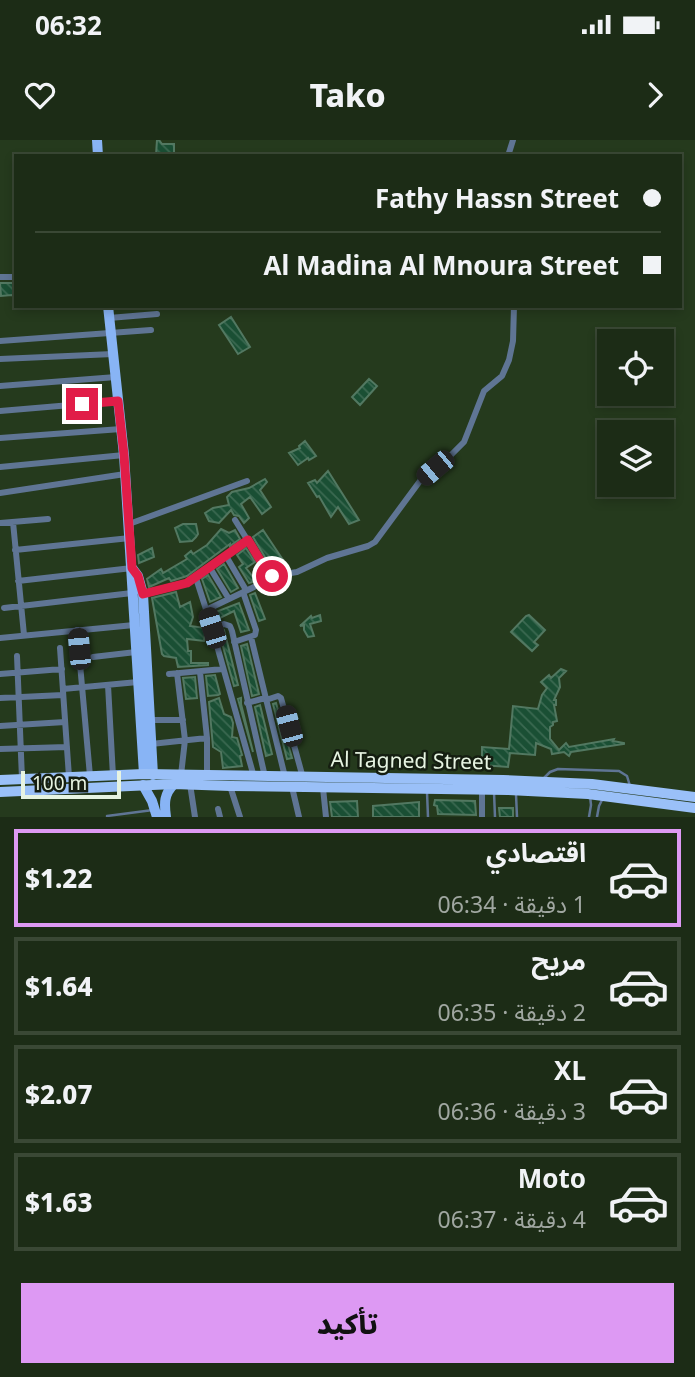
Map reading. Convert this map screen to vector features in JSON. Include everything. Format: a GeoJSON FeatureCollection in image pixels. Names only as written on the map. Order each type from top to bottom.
{"type":"FeatureCollection","features":[{"type":"Feature","properties":{"kind":"highway","name":"Al Tagned Street"},"geometry":{"type":"LineString","coordinates":[[0,780],[90,776],[178,780],[207,776],[565,782],[695,799]]}},
{"type":"Feature","properties":{"kind":"highway","name":"Al Tagned Street"},"geometry":{"type":"LineString","coordinates":[[0,792],[147,778]]}},
{"type":"Feature","properties":{"kind":"highway","name":"Al Tagned Street"},"geometry":{"type":"LineString","coordinates":[[178,780],[190,784],[230,786],[516,790],[587,794],[695,808]]}},
{"type":"Feature","properties":{"kind":"highway"},"geometry":{"type":"LineString","coordinates":[[565,782],[592,789],[695,799]]}},
{"type":"Feature","properties":{"kind":"main road"},"geometry":{"type":"LineString","coordinates":[[108,308],[124,455],[132,568],[138,576],[150,720],[151,744],[147,778]]}},
{"type":"Feature","properties":{"kind":"main road"},"geometry":{"type":"LineString","coordinates":[[138,594],[134,625],[138,682],[147,778],[156,813]]}},
{"type":"Feature","properties":{"kind":"main road"},"geometry":{"type":"LineString","coordinates":[[166,817],[165,797],[178,780]]}},
{"type":"Feature","properties":{"kind":"street"},"geometry":{"type":"LineString","coordinates":[[236,520],[268,573],[274,576],[297,572],[327,558],[375,542],[420,481],[464,442],[484,391],[502,376],[509,360],[513,341],[514,308]]}},
{"type":"Feature","properties":{"kind":"street"},"geometry":{"type":"LineString","coordinates":[[109,318],[158,314]]}},
{"type":"Feature","properties":{"kind":"street"},"geometry":{"type":"LineString","coordinates":[[0,341],[151,330]]}},
{"type":"Feature","properties":{"kind":"street"},"geometry":{"type":"LineString","coordinates":[[0,359],[113,354]]}},
{"type":"Feature","properties":{"kind":"street"},"geometry":{"type":"LineString","coordinates":[[0,386],[116,377]]}},
{"type":"Feature","properties":{"kind":"street"},"geometry":{"type":"LineString","coordinates":[[0,411],[118,401]]}},
{"type":"Feature","properties":{"kind":"street"},"geometry":{"type":"LineString","coordinates":[[0,438],[121,429]]}},
{"type":"Feature","properties":{"kind":"street"},"geometry":{"type":"LineString","coordinates":[[0,467],[124,455]]}},
{"type":"Feature","properties":{"kind":"street"},"geometry":{"type":"LineString","coordinates":[[0,493],[125,474]]}},
{"type":"Feature","properties":{"kind":"street"},"geometry":{"type":"LineString","coordinates":[[129,524],[247,481]]}},
{"type":"Feature","properties":{"kind":"street"},"geometry":{"type":"LineString","coordinates":[[0,523],[48,519]]}},
{"type":"Feature","properties":{"kind":"street"},"geometry":{"type":"LineString","coordinates":[[13,522],[24,635]]}},
{"type":"Feature","properties":{"kind":"street"},"geometry":{"type":"LineString","coordinates":[[15,550],[130,538]]}},
{"type":"Feature","properties":{"kind":"street"},"geometry":{"type":"LineString","coordinates":[[4,608],[138,594],[180,586],[196,578],[248,540]]}},
{"type":"Feature","properties":{"kind":"street"},"geometry":{"type":"LineString","coordinates":[[226,556],[245,591],[256,630],[255,635],[234,642]]}},
{"type":"Feature","properties":{"kind":"street"},"geometry":{"type":"LineString","coordinates":[[18,581],[132,568]]}},
{"type":"Feature","properties":{"kind":"street"},"geometry":{"type":"LineString","coordinates":[[210,568],[229,599]]}},
{"type":"Feature","properties":{"kind":"street"},"geometry":{"type":"LineString","coordinates":[[196,578],[230,696],[259,777]]}},
{"type":"Feature","properties":{"kind":"street"},"geometry":{"type":"LineString","coordinates":[[206,610],[254,587]]}},
{"type":"Feature","properties":{"kind":"street"},"geometry":{"type":"LineString","coordinates":[[0,638],[134,625]]}},
{"type":"Feature","properties":{"kind":"street"},"geometry":{"type":"LineString","coordinates":[[212,628],[230,625],[246,694],[259,777]]}},
{"type":"Feature","properties":{"kind":"street"},"geometry":{"type":"LineString","coordinates":[[77,629],[90,776]]}},
{"type":"Feature","properties":{"kind":"street"},"geometry":{"type":"LineString","coordinates":[[251,637],[285,778]]}},
{"type":"Feature","properties":{"kind":"street"},"geometry":{"type":"LineString","coordinates":[[60,648],[69,777]]}},
{"type":"Feature","properties":{"kind":"street"},"geometry":{"type":"LineString","coordinates":[[93,657],[136,652]]}},
{"type":"Feature","properties":{"kind":"street"},"geometry":{"type":"LineString","coordinates":[[17,656],[22,779]]}},
{"type":"Feature","properties":{"kind":"street"},"geometry":{"type":"LineString","coordinates":[[0,674],[62,669]]}},
{"type":"Feature","properties":{"kind":"street"},"geometry":{"type":"LineString","coordinates":[[178,780],[185,740],[173,673],[223,669]]}},
{"type":"Feature","properties":{"kind":"street"},"geometry":{"type":"LineString","coordinates":[[200,672],[208,738],[207,776]]}},
{"type":"Feature","properties":{"kind":"street"},"geometry":{"type":"LineString","coordinates":[[0,698],[138,682]]}},
{"type":"Feature","properties":{"kind":"street"},"geometry":{"type":"LineString","coordinates":[[108,685],[113,776]]}},
{"type":"Feature","properties":{"kind":"street"},"geometry":{"type":"LineString","coordinates":[[230,696],[246,694]]}},
{"type":"Feature","properties":{"kind":"street"},"geometry":{"type":"LineString","coordinates":[[247,703],[278,696],[281,698],[303,778]]}},
{"type":"Feature","properties":{"kind":"street"},"geometry":{"type":"LineString","coordinates":[[150,720],[183,720]]}},
{"type":"Feature","properties":{"kind":"street"},"geometry":{"type":"LineString","coordinates":[[0,726],[65,722]]}},
{"type":"Feature","properties":{"kind":"street"},"geometry":{"type":"LineString","coordinates":[[151,744],[208,738]]}},
{"type":"Feature","properties":{"kind":"street"},"geometry":{"type":"LineString","coordinates":[[0,749],[67,747]]}},
{"type":"Feature","properties":{"kind":"street"},"geometry":{"type":"LineString","coordinates":[[190,784],[195,817]]}},
{"type":"Feature","properties":{"kind":"street"},"geometry":{"type":"LineString","coordinates":[[230,786],[240,817]]}},
{"type":"Feature","properties":{"kind":"street"},"geometry":{"type":"LineString","coordinates":[[292,787],[299,817]]}},
{"type":"Feature","properties":{"kind":"street"},"geometry":{"type":"LineString","coordinates":[[323,788],[326,817]]}},
{"type":"Feature","properties":{"kind":"street","name":"Al Tagned Street"},"geometry":{"type":"LineString","coordinates":[[482,790],[482,817]]}},
{"type":"Feature","properties":{"kind":"street"},"geometry":{"type":"LineString","coordinates":[[218,809],[220,817]]}},
{"type":"Feature","properties":{"kind":"lane"},"geometry":{"type":"LineString","coordinates":[[542,782],[550,772],[558,769],[619,771],[627,776],[631,789]]}},
{"type":"Feature","properties":{"kind":"lane"},"geometry":{"type":"LineString","coordinates":[[427,789],[428,817]]}},
{"type":"Feature","properties":{"kind":"lane"},"geometry":{"type":"LineString","coordinates":[[494,790],[495,817]]}},
{"type":"Feature","properties":{"kind":"lane"},"geometry":{"type":"LineString","coordinates":[[516,790],[517,817]]}},
{"type":"Feature","properties":{"kind":"lane"},"geometry":{"type":"LineString","coordinates":[[587,794],[592,802],[589,817]]}},
{"type":"Feature","properties":{"kind":"lane"},"geometry":{"type":"LineString","coordinates":[[597,817],[599,806],[606,796]]}},
{"type":"Feature","properties":{"kind":"lane"},"geometry":{"type":"LineString","coordinates":[[107,816],[156,813]]}},
{"type":"Feature","properties":{"kind":"building"},"geometry":{"type":"Polygon","coordinates":[[[157,140],[162,144],[174,144],[174,154],[156,154],[157,140]]]}},
{"type":"Feature","properties":{"kind":"building"},"geometry":{"type":"Polygon","coordinates":[[[0,283],[14,283],[14,297],[1,296],[0,283]]]}},
{"type":"Feature","properties":{"kind":"building"},"geometry":{"type":"Polygon","coordinates":[[[231,317],[250,347],[238,354],[219,325],[231,317]]]}},
{"type":"Feature","properties":{"kind":"building"},"geometry":{"type":"Polygon","coordinates":[[[369,379],[377,386],[360,405],[352,397],[369,379]]]}},
{"type":"Feature","properties":{"kind":"building"},"geometry":{"type":"Polygon","coordinates":[[[305,441],[316,456],[298,465],[289,453],[300,448],[305,441]]]}},
{"type":"Feature","properties":{"kind":"building"},"geometry":{"type":"Polygon","coordinates":[[[328,471],[359,520],[349,524],[338,507],[331,517],[308,483],[315,480],[317,483],[328,471]]]}},
{"type":"Feature","properties":{"kind":"building"},"geometry":{"type":"Polygon","coordinates":[[[265,479],[267,482],[260,490],[271,507],[262,514],[250,497],[241,504],[249,518],[244,523],[231,510],[219,523],[209,521],[205,513],[213,508],[229,505],[227,497],[232,492],[249,488],[265,479]]]}},
{"type":"Feature","properties":{"kind":"building"},"geometry":{"type":"Polygon","coordinates":[[[183,524],[196,524],[198,534],[192,541],[180,542],[175,528],[183,524]]]}},
{"type":"Feature","properties":{"kind":"building"},"geometry":{"type":"Polygon","coordinates":[[[221,529],[229,533],[235,530],[240,539],[187,576],[171,581],[169,578],[149,587],[147,579],[161,569],[163,573],[187,559],[185,556],[207,545],[221,529]]]}},
{"type":"Feature","properties":{"kind":"building"},"geometry":{"type":"Polygon","coordinates":[[[263,530],[285,563],[274,570],[253,537],[263,530]]]}},
{"type":"Feature","properties":{"kind":"building"},"geometry":{"type":"Polygon","coordinates":[[[152,548],[154,557],[139,563],[138,555],[152,548]]]}},
{"type":"Feature","properties":{"kind":"building"},"geometry":{"type":"Polygon","coordinates":[[[246,548],[255,562],[246,568],[256,581],[249,583],[239,567],[243,564],[237,555],[246,548]]]}},
{"type":"Feature","properties":{"kind":"building"},"geometry":{"type":"Polygon","coordinates":[[[224,564],[238,588],[231,592],[217,569],[224,564]]]}},
{"type":"Feature","properties":{"kind":"building"},"geometry":{"type":"Polygon","coordinates":[[[208,575],[221,597],[210,602],[202,579],[208,575]]]}},
{"type":"Feature","properties":{"kind":"building"},"geometry":{"type":"Polygon","coordinates":[[[176,592],[180,607],[190,602],[193,617],[190,626],[206,628],[204,641],[187,639],[191,663],[208,665],[178,667],[176,658],[162,654],[152,598],[176,592]]]}},
{"type":"Feature","properties":{"kind":"building"},"geometry":{"type":"Polygon","coordinates":[[[255,593],[265,619],[259,621],[250,595],[255,593]]]}},
{"type":"Feature","properties":{"kind":"building"},"geometry":{"type":"Polygon","coordinates":[[[239,603],[249,630],[241,632],[234,611],[216,620],[213,613],[239,603]]]}},
{"type":"Feature","properties":{"kind":"building"},"geometry":{"type":"Polygon","coordinates":[[[320,615],[321,621],[310,624],[314,636],[308,637],[304,625],[300,626],[311,616],[320,615]]]}},
{"type":"Feature","properties":{"kind":"building"},"geometry":{"type":"Polygon","coordinates":[[[529,615],[545,630],[534,642],[538,645],[532,651],[511,632],[529,615]]]}},
{"type":"Feature","properties":{"kind":"building"},"geometry":{"type":"Polygon","coordinates":[[[224,630],[238,685],[234,686],[219,632],[224,630]]]}},
{"type":"Feature","properties":{"kind":"building"},"geometry":{"type":"Polygon","coordinates":[[[247,644],[259,694],[252,696],[241,646],[247,644]]]}},
{"type":"Feature","properties":{"kind":"building"},"geometry":{"type":"Polygon","coordinates":[[[561,669],[566,671],[559,678],[560,687],[554,700],[557,721],[550,727],[550,739],[559,750],[566,743],[569,747],[614,739],[613,741],[624,744],[571,752],[569,756],[564,752],[552,754],[551,749],[536,743],[535,755],[510,753],[508,767],[482,765],[482,747],[509,749],[513,706],[538,709],[547,688],[541,682],[561,669]]]}},
{"type":"Feature","properties":{"kind":"building"},"geometry":{"type":"Polygon","coordinates":[[[215,675],[220,694],[208,696],[206,676],[215,675]]]}},
{"type":"Feature","properties":{"kind":"building"},"geometry":{"type":"Polygon","coordinates":[[[195,677],[197,698],[186,699],[183,678],[195,677]]]}},
{"type":"Feature","properties":{"kind":"building"},"geometry":{"type":"Polygon","coordinates":[[[219,698],[224,714],[231,717],[232,737],[237,738],[242,766],[223,768],[221,752],[213,747],[209,702],[219,698]]]}},
{"type":"Feature","properties":{"kind":"building"},"geometry":{"type":"Polygon","coordinates":[[[241,698],[241,704],[253,752],[238,699],[241,698]]]}},
{"type":"Feature","properties":{"kind":"building"},"geometry":{"type":"Polygon","coordinates":[[[276,703],[292,758],[287,759],[273,704],[276,703]]]}},
{"type":"Feature","properties":{"kind":"building"},"geometry":{"type":"Polygon","coordinates":[[[260,705],[272,754],[266,756],[255,707],[260,705]]]}},
{"type":"Feature","properties":{"kind":"building"},"geometry":{"type":"Polygon","coordinates":[[[435,800],[475,801],[476,815],[438,814],[435,800]]]}},
{"type":"Feature","properties":{"kind":"building"},"geometry":{"type":"Polygon","coordinates":[[[357,801],[358,817],[332,817],[330,802],[357,801]]]}},
{"type":"Feature","properties":{"kind":"building"},"geometry":{"type":"Polygon","coordinates":[[[419,802],[419,817],[373,817],[373,806],[419,802]]]}},
{"type":"Feature","properties":{"kind":"building"},"geometry":{"type":"Polygon","coordinates":[[[499,808],[513,808],[513,817],[500,817],[499,808]]]}},
{"type":"Feature","properties":{"kind":"route"},"geometry":{"type":"LineString","coordinates":[[82,404],[118,401],[132,568],[142,584],[143,594],[187,583],[248,540],[272,576]]}}]}
